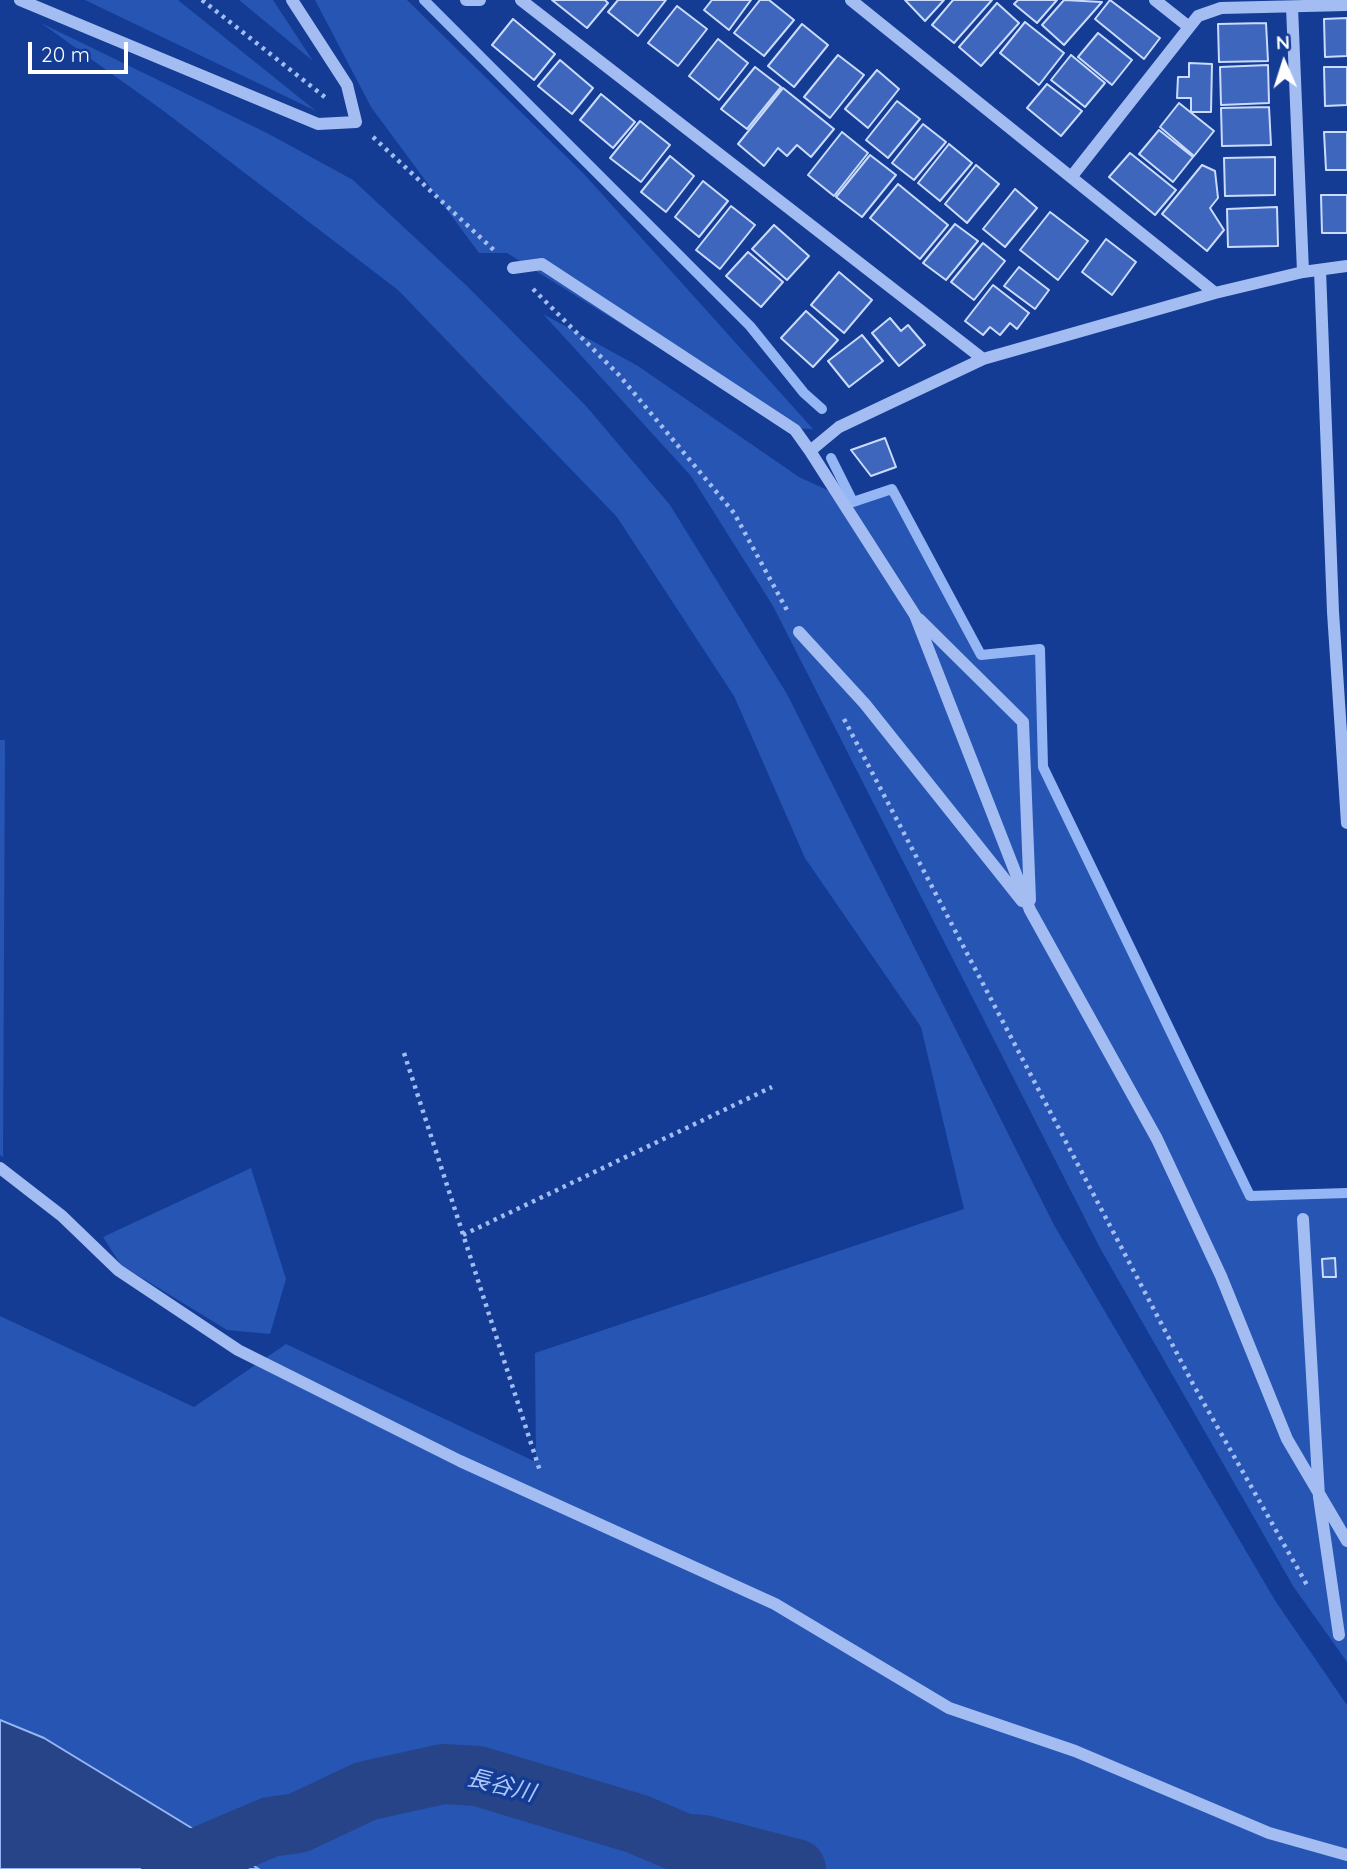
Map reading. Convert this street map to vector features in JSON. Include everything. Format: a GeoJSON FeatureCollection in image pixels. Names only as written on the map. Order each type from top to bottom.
{"type":"FeatureCollection","features":[{"type":"Feature","properties":{"kind":"street"},"geometry":{"type":"LineString","coordinates":[[20,0],[318,124],[356,122],[347,85],[292,0]]}},
{"type":"Feature","properties":{"kind":"street"},"geometry":{"type":"LineString","coordinates":[[466,0],[480,0]]}},
{"type":"Feature","properties":{"kind":"street"},"geometry":{"type":"LineString","coordinates":[[522,0],[983,359]]}},
{"type":"Feature","properties":{"kind":"street"},"geometry":{"type":"LineString","coordinates":[[851,0],[1214,293]]}},
{"type":"Feature","properties":{"kind":"street"},"geometry":{"type":"LineString","coordinates":[[1155,0],[1189,27]]}},
{"type":"Feature","properties":{"kind":"street"},"geometry":{"type":"LineString","coordinates":[[1196,0],[1198,16]]}},
{"type":"Feature","properties":{"kind":"street"},"geometry":{"type":"LineString","coordinates":[[1072,176],[1198,16],[1221,8],[1347,5]]}},
{"type":"Feature","properties":{"kind":"street"},"geometry":{"type":"LineString","coordinates":[[1292,7],[1303,272]]}},
{"type":"Feature","properties":{"kind":"street"},"geometry":{"type":"LineString","coordinates":[[513,268],[542,264],[795,430],[810,451],[915,615],[1030,911],[1157,1139],[1221,1276],[1287,1439],[1347,1541]]}},
{"type":"Feature","properties":{"kind":"street"},"geometry":{"type":"LineString","coordinates":[[810,451],[839,427],[983,359],[1214,293],[1303,272],[1347,266]]}},
{"type":"Feature","properties":{"kind":"street"},"geometry":{"type":"LineString","coordinates":[[1320,270],[1333,612],[1347,823]]}},
{"type":"Feature","properties":{"kind":"street"},"geometry":{"type":"LineString","coordinates":[[915,615],[1023,722],[1030,911]]}},
{"type":"Feature","properties":{"kind":"street"},"geometry":{"type":"LineString","coordinates":[[799,632],[865,704],[1030,911]]}},
{"type":"Feature","properties":{"kind":"street"},"geometry":{"type":"LineString","coordinates":[[0,1168],[62,1216],[118,1270],[238,1350],[460,1461],[775,1604],[949,1708],[1075,1751],[1269,1833],[1347,1855]]}},
{"type":"Feature","properties":{"kind":"street"},"geometry":{"type":"LineString","coordinates":[[1303,1219],[1319,1497],[1339,1635]]}},
{"type":"Feature","properties":{"kind":"path"},"geometry":{"type":"LineString","coordinates":[[202,0],[356,122],[513,268],[619,375],[734,513],[799,632]]}},
{"type":"Feature","properties":{"kind":"path"},"geometry":{"type":"LineString","coordinates":[[837,706],[1193,1384],[1284,1550],[1312,1592]]}},
{"type":"Feature","properties":{"kind":"path"},"geometry":{"type":"LineString","coordinates":[[404,1053],[550,1502]]}},
{"type":"Feature","properties":{"kind":"path"},"geometry":{"type":"LineString","coordinates":[[463,1235],[772,1087]]}},
{"type":"Feature","properties":{"kind":"shaded area"},"geometry":{"type":"Polygon","coordinates":[[[85,0],[178,0],[316,111],[85,0]]]}},
{"type":"Feature","properties":{"kind":"shaded area"},"geometry":{"type":"Polygon","coordinates":[[[239,0],[273,0],[313,61],[239,0]]]}},
{"type":"Feature","properties":{"kind":"shaded area"},"geometry":{"type":"Polygon","coordinates":[[[315,0],[407,0],[584,174],[813,429],[788,428],[507,253],[479,253],[371,107],[315,0]]]}},
{"type":"Feature","properties":{"kind":"shaded area"},"geometry":{"type":"Polygon","coordinates":[[[41,23],[269,134],[353,180],[468,287],[586,406],[670,505],[787,694],[1054,1225],[1276,1602],[1347,1705],[1347,1869],[259,1869],[44,1738],[0,1720],[0,1316],[194,1407],[286,1344],[536,1462],[535,1353],[964,1209],[921,1027],[805,858],[734,696],[617,517],[398,290],[165,112],[41,23]]]}},
{"type":"Feature","properties":{"kind":"shaded area"},"geometry":{"type":"Polygon","coordinates":[[[543,314],[638,366],[799,477],[853,502],[892,489],[981,655],[1040,649],[1043,767],[1250,1196],[1347,1193],[1347,1662],[1293,1586],[1100,1248],[773,606],[691,476],[543,314]]]}},
{"type":"Feature","properties":{"kind":"shaded area"},"geometry":{"type":"Polygon","coordinates":[[[0,740],[5,740],[3,1157],[0,1155],[0,740]]]}},
{"type":"Feature","properties":{"kind":"shaded area"},"geometry":{"type":"Polygon","coordinates":[[[251,1168],[286,1279],[270,1334],[227,1330],[121,1265],[103,1237],[251,1168]]]}},
{"type":"Feature","properties":{"kind":"shaded area"},"geometry":{"type":"Polygon","coordinates":[[[0,1720],[44,1738],[259,1869],[0,1869],[0,1720]]]}},
{"type":"Feature","properties":{"kind":"building"},"geometry":{"type":"Polygon","coordinates":[[[552,0],[605,0],[608,3],[587,28],[552,0]]]}},
{"type":"Feature","properties":{"kind":"building"},"geometry":{"type":"Polygon","coordinates":[[[618,0],[666,0],[638,36],[608,12],[618,0]]]}},
{"type":"Feature","properties":{"kind":"building"},"geometry":{"type":"Polygon","coordinates":[[[712,0],[751,0],[729,30],[704,10],[712,0]]]}},
{"type":"Feature","properties":{"kind":"building"},"geometry":{"type":"Polygon","coordinates":[[[760,0],[769,0],[794,20],[764,56],[734,33],[760,0]]]}},
{"type":"Feature","properties":{"kind":"building"},"geometry":{"type":"Polygon","coordinates":[[[905,0],[944,0],[925,21],[905,0]]]}},
{"type":"Feature","properties":{"kind":"building"},"geometry":{"type":"Polygon","coordinates":[[[953,0],[992,0],[954,43],[932,25],[953,0]]]}},
{"type":"Feature","properties":{"kind":"building"},"geometry":{"type":"Polygon","coordinates":[[[1018,0],[1057,0],[1037,23],[1014,4],[1018,0]]]}},
{"type":"Feature","properties":{"kind":"building"},"geometry":{"type":"Polygon","coordinates":[[[1064,0],[1102,2],[1064,45],[1042,25],[1064,0]]]}},
{"type":"Feature","properties":{"kind":"building"},"geometry":{"type":"Polygon","coordinates":[[[1110,0],[1160,38],[1144,59],[1095,19],[1110,0]]]}},
{"type":"Feature","properties":{"kind":"building"},"geometry":{"type":"Polygon","coordinates":[[[997,3],[1019,23],[981,66],[959,47],[997,3]]]}},
{"type":"Feature","properties":{"kind":"building"},"geometry":{"type":"Polygon","coordinates":[[[677,6],[707,29],[678,66],[648,43],[677,6]]]}},
{"type":"Feature","properties":{"kind":"building"},"geometry":{"type":"Polygon","coordinates":[[[1347,18],[1347,56],[1325,57],[1324,19],[1347,18]]]}},
{"type":"Feature","properties":{"kind":"building"},"geometry":{"type":"Polygon","coordinates":[[[513,19],[555,54],[534,80],[492,45],[513,19]]]}},
{"type":"Feature","properties":{"kind":"building"},"geometry":{"type":"Polygon","coordinates":[[[1025,22],[1064,53],[1039,85],[1000,53],[1025,22]]]}},
{"type":"Feature","properties":{"kind":"building"},"geometry":{"type":"Polygon","coordinates":[[[1266,23],[1268,61],[1219,62],[1218,24],[1266,23]]]}},
{"type":"Feature","properties":{"kind":"building"},"geometry":{"type":"Polygon","coordinates":[[[802,24],[828,45],[794,87],[768,66],[802,24]]]}},
{"type":"Feature","properties":{"kind":"building"},"geometry":{"type":"Polygon","coordinates":[[[1098,33],[1132,60],[1112,85],[1078,57],[1098,33]]]}},
{"type":"Feature","properties":{"kind":"building"},"geometry":{"type":"Polygon","coordinates":[[[718,39],[748,63],[719,100],[689,76],[718,39]]]}},
{"type":"Feature","properties":{"kind":"building"},"geometry":{"type":"Polygon","coordinates":[[[838,55],[864,75],[830,118],[804,97],[838,55]]]}},
{"type":"Feature","properties":{"kind":"building"},"geometry":{"type":"Polygon","coordinates":[[[1071,55],[1105,83],[1085,107],[1051,80],[1071,55]]]}},
{"type":"Feature","properties":{"kind":"building"},"geometry":{"type":"Polygon","coordinates":[[[560,60],[593,88],[572,114],[538,86],[560,60]]]}},
{"type":"Feature","properties":{"kind":"building"},"geometry":{"type":"Polygon","coordinates":[[[1189,63],[1212,64],[1211,112],[1191,112],[1191,98],[1177,98],[1178,77],[1189,77],[1189,63]]]}},
{"type":"Feature","properties":{"kind":"building"},"geometry":{"type":"Polygon","coordinates":[[[1268,65],[1269,103],[1221,105],[1220,67],[1268,65]]]}},
{"type":"Feature","properties":{"kind":"building"},"geometry":{"type":"Polygon","coordinates":[[[755,67],[781,87],[747,129],[721,109],[755,67]]]}},
{"type":"Feature","properties":{"kind":"building"},"geometry":{"type":"Polygon","coordinates":[[[1324,67],[1347,67],[1347,105],[1325,106],[1324,67]]]}},
{"type":"Feature","properties":{"kind":"building"},"geometry":{"type":"Polygon","coordinates":[[[877,70],[899,89],[868,128],[845,109],[877,70]]]}},
{"type":"Feature","properties":{"kind":"building"},"geometry":{"type":"Polygon","coordinates":[[[1047,84],[1082,111],[1061,136],[1027,108],[1047,84]]]}},
{"type":"Feature","properties":{"kind":"building"},"geometry":{"type":"Polygon","coordinates":[[[783,88],[834,129],[811,157],[797,145],[787,156],[778,148],[764,166],[738,144],[783,88]]]}},
{"type":"Feature","properties":{"kind":"building"},"geometry":{"type":"Polygon","coordinates":[[[601,94],[635,122],[613,148],[580,120],[601,94]]]}},
{"type":"Feature","properties":{"kind":"building"},"geometry":{"type":"Polygon","coordinates":[[[897,101],[920,119],[888,158],[866,140],[897,101]]]}},
{"type":"Feature","properties":{"kind":"building"},"geometry":{"type":"Polygon","coordinates":[[[1179,103],[1214,131],[1194,156],[1160,127],[1179,103]]]}},
{"type":"Feature","properties":{"kind":"building"},"geometry":{"type":"Polygon","coordinates":[[[1269,107],[1271,145],[1222,146],[1221,108],[1269,107]]]}},
{"type":"Feature","properties":{"kind":"building"},"geometry":{"type":"Polygon","coordinates":[[[640,121],[670,145],[641,182],[610,158],[640,121]]]}},
{"type":"Feature","properties":{"kind":"building"},"geometry":{"type":"Polygon","coordinates":[[[923,124],[946,142],[914,180],[892,163],[923,124]]]}},
{"type":"Feature","properties":{"kind":"building"},"geometry":{"type":"Polygon","coordinates":[[[1159,130],[1193,157],[1173,182],[1139,154],[1159,130]]]}},
{"type":"Feature","properties":{"kind":"building"},"geometry":{"type":"Polygon","coordinates":[[[842,132],[868,153],[834,196],[808,175],[842,132]]]}},
{"type":"Feature","properties":{"kind":"building"},"geometry":{"type":"Polygon","coordinates":[[[1324,132],[1347,132],[1347,170],[1326,170],[1324,132]]]}},
{"type":"Feature","properties":{"kind":"building"},"geometry":{"type":"Polygon","coordinates":[[[949,144],[972,163],[940,201],[918,183],[949,144]]]}},
{"type":"Feature","properties":{"kind":"building"},"geometry":{"type":"Polygon","coordinates":[[[1130,153],[1176,190],[1155,215],[1109,177],[1130,153]]]}},
{"type":"Feature","properties":{"kind":"building"},"geometry":{"type":"Polygon","coordinates":[[[870,155],[896,175],[862,217],[836,197],[870,155]]]}},
{"type":"Feature","properties":{"kind":"building"},"geometry":{"type":"Polygon","coordinates":[[[670,156],[694,176],[666,212],[641,192],[670,156]]]}},
{"type":"Feature","properties":{"kind":"building"},"geometry":{"type":"Polygon","coordinates":[[[1275,157],[1275,195],[1225,196],[1224,158],[1275,157]]]}},
{"type":"Feature","properties":{"kind":"building"},"geometry":{"type":"Polygon","coordinates":[[[976,165],[999,184],[967,223],[945,204],[976,165]]]}},
{"type":"Feature","properties":{"kind":"building"},"geometry":{"type":"Polygon","coordinates":[[[1202,165],[1215,171],[1218,198],[1210,208],[1224,230],[1207,251],[1162,214],[1202,165]]]}},
{"type":"Feature","properties":{"kind":"building"},"geometry":{"type":"Polygon","coordinates":[[[703,181],[728,201],[699,237],[675,217],[703,181]]]}},
{"type":"Feature","properties":{"kind":"building"},"geometry":{"type":"Polygon","coordinates":[[[898,184],[948,225],[920,259],[870,218],[898,184]]]}},
{"type":"Feature","properties":{"kind":"building"},"geometry":{"type":"Polygon","coordinates":[[[1015,189],[1037,208],[1005,247],[983,229],[1015,189]]]}},
{"type":"Feature","properties":{"kind":"building"},"geometry":{"type":"Polygon","coordinates":[[[1321,195],[1347,195],[1347,233],[1322,233],[1321,195]]]}},
{"type":"Feature","properties":{"kind":"building"},"geometry":{"type":"Polygon","coordinates":[[[731,206],[755,225],[720,269],[696,250],[731,206]]]}},
{"type":"Feature","properties":{"kind":"building"},"geometry":{"type":"Polygon","coordinates":[[[1277,207],[1278,246],[1228,247],[1227,209],[1277,207]]]}},
{"type":"Feature","properties":{"kind":"building"},"geometry":{"type":"Polygon","coordinates":[[[1050,212],[1088,241],[1058,280],[1020,250],[1050,212]]]}},
{"type":"Feature","properties":{"kind":"building"},"geometry":{"type":"Polygon","coordinates":[[[955,224],[978,241],[946,280],[923,263],[955,224]]]}},
{"type":"Feature","properties":{"kind":"building"},"geometry":{"type":"Polygon","coordinates":[[[774,225],[809,256],[787,280],[752,249],[774,225]]]}},
{"type":"Feature","properties":{"kind":"building"},"geometry":{"type":"Polygon","coordinates":[[[1106,239],[1136,262],[1112,295],[1082,272],[1106,239]]]}},
{"type":"Feature","properties":{"kind":"building"},"geometry":{"type":"Polygon","coordinates":[[[983,243],[1005,261],[974,300],[951,282],[983,243]]]}},
{"type":"Feature","properties":{"kind":"building"},"geometry":{"type":"Polygon","coordinates":[[[748,252],[783,282],[761,307],[726,276],[748,252]]]}},
{"type":"Feature","properties":{"kind":"building"},"geometry":{"type":"Polygon","coordinates":[[[1019,267],[1049,290],[1035,309],[1004,286],[1019,267]]]}},
{"type":"Feature","properties":{"kind":"building"},"geometry":{"type":"Polygon","coordinates":[[[839,272],[872,300],[844,333],[811,305],[839,272]]]}},
{"type":"Feature","properties":{"kind":"building"},"geometry":{"type":"Polygon","coordinates":[[[993,285],[1029,313],[1017,329],[1010,323],[1000,335],[990,327],[983,335],[965,321],[993,285]]]}},
{"type":"Feature","properties":{"kind":"building"},"geometry":{"type":"Polygon","coordinates":[[[806,311],[838,340],[813,367],[781,338],[806,311]]]}},
{"type":"Feature","properties":{"kind":"building"},"geometry":{"type":"Polygon","coordinates":[[[890,318],[901,331],[908,325],[925,345],[899,366],[872,333],[890,318]]]}},
{"type":"Feature","properties":{"kind":"building"},"geometry":{"type":"Polygon","coordinates":[[[862,335],[883,361],[849,387],[828,361],[862,335]]]}},
{"type":"Feature","properties":{"kind":"building"},"geometry":{"type":"Polygon","coordinates":[[[885,438],[896,467],[871,476],[851,450],[885,438]]]}},
{"type":"Feature","properties":{"kind":"building"},"geometry":{"type":"Polygon","coordinates":[[[1335,1258],[1336,1277],[1323,1277],[1322,1259],[1335,1258]]]}},
{"type":"Feature","properties":{"kind":"waterway"},"geometry":{"type":"LineString","coordinates":[[424,0],[750,326],[804,393],[822,409]]}},
{"type":"Feature","properties":{"kind":"waterway"},"geometry":{"type":"LineString","coordinates":[[831,458],[853,502],[892,489],[981,655],[1040,649],[1043,767],[1250,1196],[1347,1193]]}},
{"type":"Feature","properties":{"kind":"waterway","name":"長谷川"},"geometry":{"type":"LineString","coordinates":[[171,1869],[270,1827],[298,1823],[366,1791],[443,1774],[478,1776],[637,1824],[682,1843],[703,1845],[796,1869]]}}]}
